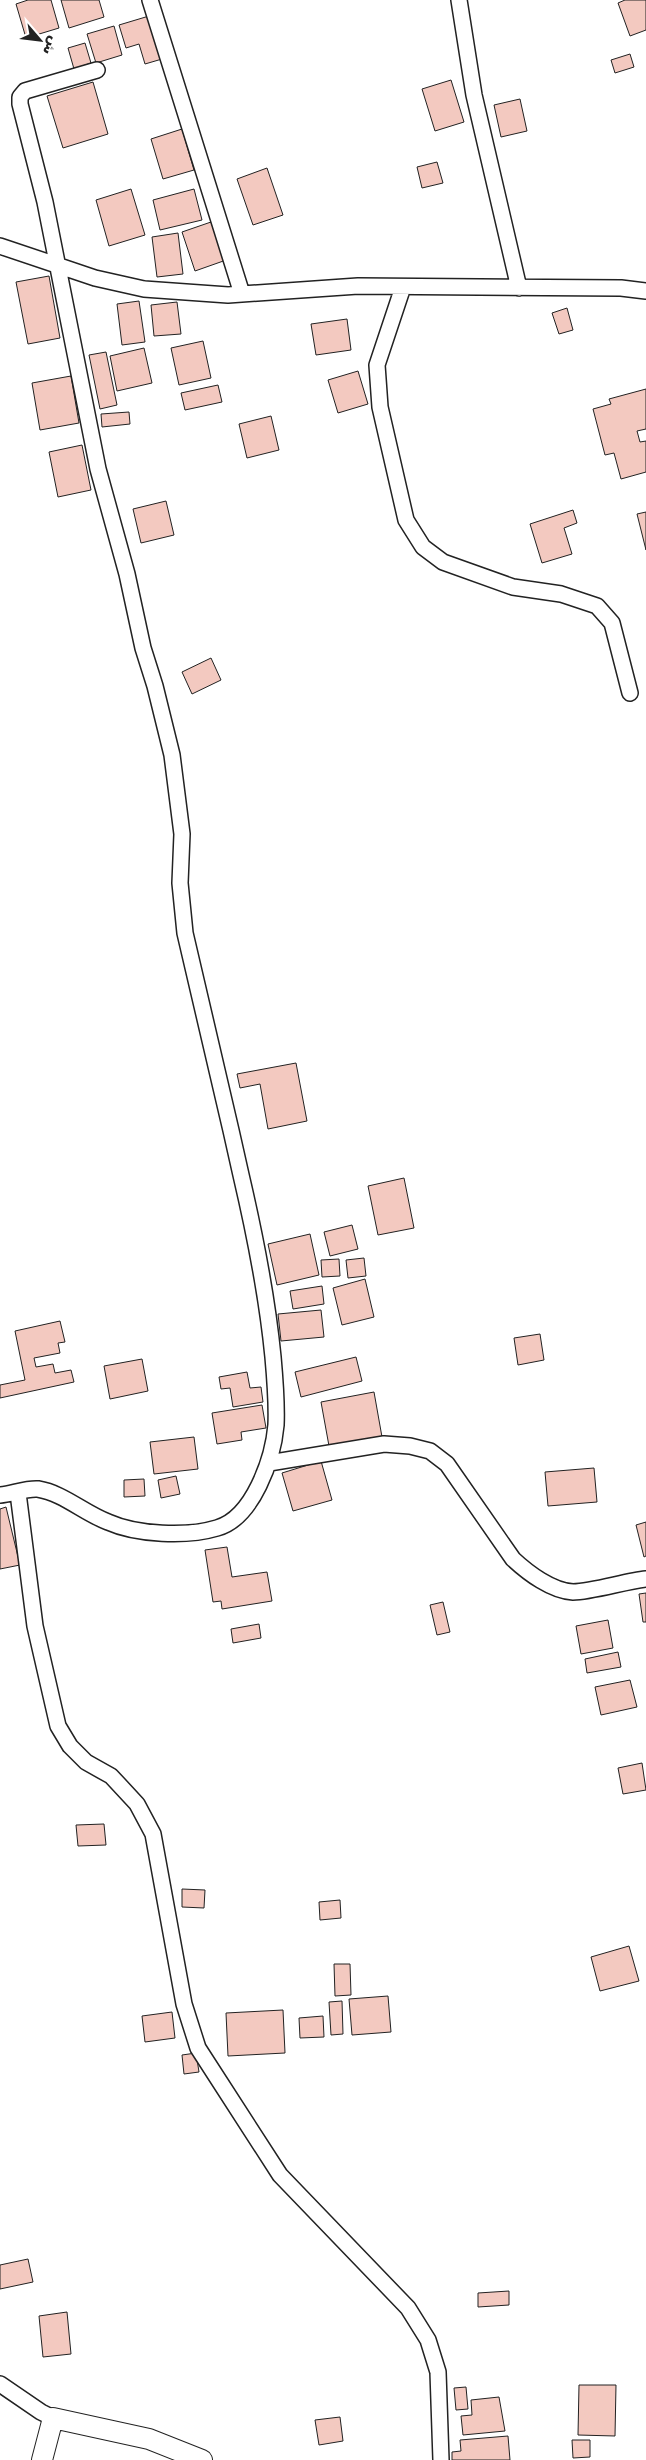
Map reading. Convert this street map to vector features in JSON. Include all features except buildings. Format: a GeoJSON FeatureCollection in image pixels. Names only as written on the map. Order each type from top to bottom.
{"type":"FeatureCollection","features":[{"type":"Feature","properties":{"kind":"street"},"geometry":{"type":"LineString","coordinates":[[150,0],[162,32],[185,114],[242,294]]}},
{"type":"Feature","properties":{"kind":"street"},"geometry":{"type":"LineString","coordinates":[[459,0],[474,95],[519,288]]}},
{"type":"Feature","properties":{"kind":"street"},"geometry":{"type":"LineString","coordinates":[[0,1495],[36,1489],[52,1493],[108,1523],[133,1530],[189,1534],[219,1528],[231,1522],[246,1508],[269,1463],[276,1426],[268,1307],[258,1248],[186,932],[180,883],[182,834],[172,755],[98,469],[45,202],[22,114],[20,96],[25,91],[97,70]]}},
{"type":"Feature","properties":{"kind":"street"},"geometry":{"type":"LineString","coordinates":[[0,246],[95,278],[144,289],[242,294],[358,286],[621,288],[646,291]]}},
{"type":"Feature","properties":{"kind":"street"},"geometry":{"type":"LineString","coordinates":[[403,287],[377,365],[380,407],[406,520],[423,548],[443,562],[513,588],[561,594],[597,606],[612,623],[630,693]]}},
{"type":"Feature","properties":{"kind":"street"},"geometry":{"type":"LineString","coordinates":[[269,1463],[384,1444],[410,1446],[430,1451],[447,1464],[513,1559],[526,1571],[556,1587],[573,1592],[646,1579]]}},
{"type":"Feature","properties":{"kind":"street"},"geometry":{"type":"LineString","coordinates":[[18,1493],[34,1626],[58,1726],[70,1746],[86,1762],[111,1776],[137,1804],[153,1834],[184,2004],[198,2048],[280,2175],[408,2308],[428,2340],[438,2372],[441,2460]]}},
{"type":"Feature","properties":{"kind":"street"},"geometry":{"type":"LineString","coordinates":[[0,2384],[41,2412],[54,2418],[149,2439],[202,2460]]}},
{"type":"Feature","properties":{"kind":"street"},"geometry":{"type":"LineString","coordinates":[[42,2460],[54,2418]]}}]}
